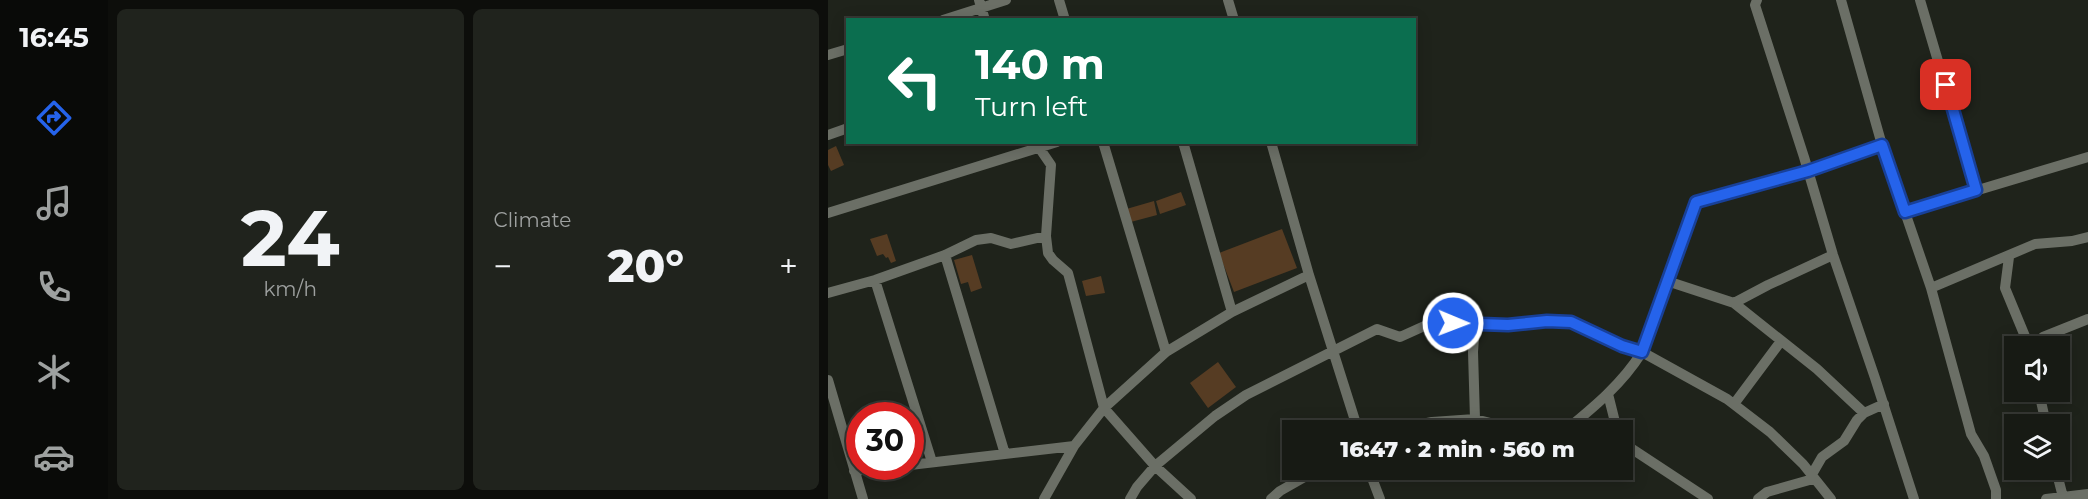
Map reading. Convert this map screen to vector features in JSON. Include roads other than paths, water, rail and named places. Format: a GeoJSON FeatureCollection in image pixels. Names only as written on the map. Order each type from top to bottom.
{"type":"FeatureCollection","features":[{"type":"Feature","properties":{"kind":"street"},"geometry":{"type":"LineString","coordinates":[[948,18],[980,4],[1006,0]]}},
{"type":"Feature","properties":{"kind":"street"},"geometry":{"type":"LineString","coordinates":[[1059,0],[1064,18]]}},
{"type":"Feature","properties":{"kind":"street"},"geometry":{"type":"LineString","coordinates":[[1228,0],[1233,18]]}},
{"type":"Feature","properties":{"kind":"street"},"geometry":{"type":"LineString","coordinates":[[1757,0],[1755,5],[1833,255],[1914,499]]}},
{"type":"Feature","properties":{"kind":"street"},"geometry":{"type":"LineString","coordinates":[[1841,0],[1882,145],[1931,288],[1971,434],[1984,456],[1996,490],[1996,499]]}},
{"type":"Feature","properties":{"kind":"street"},"geometry":{"type":"LineString","coordinates":[[1920,0],[1976,190]]}},
{"type":"Feature","properties":{"kind":"street"},"geometry":{"type":"LineString","coordinates":[[828,55],[846,50]]}},
{"type":"Feature","properties":{"kind":"street"},"geometry":{"type":"LineString","coordinates":[[828,135],[846,129]]}},
{"type":"Feature","properties":{"kind":"street"},"geometry":{"type":"LineString","coordinates":[[1104,144],[1166,352]]}},
{"type":"Feature","properties":{"kind":"street"},"geometry":{"type":"LineString","coordinates":[[1184,144],[1232,312]]}},
{"type":"Feature","properties":{"kind":"street"},"geometry":{"type":"LineString","coordinates":[[1272,144],[1309,275],[1355,420]]}},
{"type":"Feature","properties":{"kind":"street"},"geometry":{"type":"LineString","coordinates":[[1578,420],[1608,394],[1634,366],[1642,352],[1696,202],[1808,171],[1882,145]]}},
{"type":"Feature","properties":{"kind":"street"},"geometry":{"type":"LineString","coordinates":[[828,213],[1036,146],[1051,165],[1046,236],[1048,253],[1068,273],[1104,408],[1155,466],[1191,499]]}},
{"type":"Feature","properties":{"kind":"street"},"geometry":{"type":"LineString","coordinates":[[1905,212],[2088,157]]}},
{"type":"Feature","properties":{"kind":"street"},"geometry":{"type":"LineString","coordinates":[[828,293],[875,280],[945,255],[986,237],[1011,244],[1046,236]]}},
{"type":"Feature","properties":{"kind":"street"},"geometry":{"type":"LineString","coordinates":[[1931,288],[2035,244],[2072,241],[2088,237]]}},
{"type":"Feature","properties":{"kind":"street"},"geometry":{"type":"LineString","coordinates":[[945,255],[1005,454]]}},
{"type":"Feature","properties":{"kind":"street"},"geometry":{"type":"LineString","coordinates":[[1734,303],[1833,255]]}},
{"type":"Feature","properties":{"kind":"street"},"geometry":{"type":"LineString","coordinates":[[2009,256],[2005,288],[2027,336]]}},
{"type":"Feature","properties":{"kind":"street"},"geometry":{"type":"LineString","coordinates":[[1044,499],[1074,446],[1104,408],[1166,352],[1232,312],[1309,275]]}},
{"type":"Feature","properties":{"kind":"street"},"geometry":{"type":"LineString","coordinates":[[875,280],[932,462]]}},
{"type":"Feature","properties":{"kind":"street"},"geometry":{"type":"LineString","coordinates":[[1667,281],[1734,303],[1817,369],[1864,413]]}},
{"type":"Feature","properties":{"kind":"street"},"geometry":{"type":"LineString","coordinates":[[2046,336],[2088,319]]}},
{"type":"Feature","properties":{"kind":"street"},"geometry":{"type":"LineString","coordinates":[[1130,499],[1155,466],[1215,416],[1246,395],[1377,329],[1400,337],[1431,322],[1508,325],[1547,321],[1571,322],[1622,346],[1642,352],[1734,404],[1770,432],[1803,464],[1831,499]]}},
{"type":"Feature","properties":{"kind":"street"},"geometry":{"type":"LineString","coordinates":[[1475,324],[1473,352],[1475,419]]}},
{"type":"Feature","properties":{"kind":"street"},"geometry":{"type":"LineString","coordinates":[[1734,404],[1781,341]]}},
{"type":"Feature","properties":{"kind":"street"},"geometry":{"type":"LineString","coordinates":[[828,380],[846,441]]}},
{"type":"Feature","properties":{"kind":"street"},"geometry":{"type":"LineString","coordinates":[[1608,394],[1614,420]]}},
{"type":"Feature","properties":{"kind":"street"},"geometry":{"type":"LineString","coordinates":[[1758,499],[1767,492],[1812,477],[1822,457],[1844,441],[1857,420],[1864,413],[1884,404]]}},
{"type":"Feature","properties":{"kind":"street"},"geometry":{"type":"LineString","coordinates":[[1461,420],[1479,420]]}},
{"type":"Feature","properties":{"kind":"street"},"geometry":{"type":"LineString","coordinates":[[924,463],[1074,446]]}},
{"type":"Feature","properties":{"kind":"street"},"geometry":{"type":"LineString","coordinates":[[1633,450],[1708,499]]}},
{"type":"Feature","properties":{"kind":"street"},"geometry":{"type":"LineString","coordinates":[[858,480],[863,499]]}},
{"type":"Feature","properties":{"kind":"street"},"geometry":{"type":"LineString","coordinates":[[1271,499],[1299,480]]}},
{"type":"Feature","properties":{"kind":"street"},"geometry":{"type":"LineString","coordinates":[[1373,480],[1380,499]]}},
{"type":"Feature","properties":{"kind":"street"},"geometry":{"type":"LineString","coordinates":[[2059,480],[2063,497]]}},
{"type":"Feature","properties":{"kind":"street"},"geometry":{"type":"LineString","coordinates":[[2046,499],[2088,494]]}}]}
